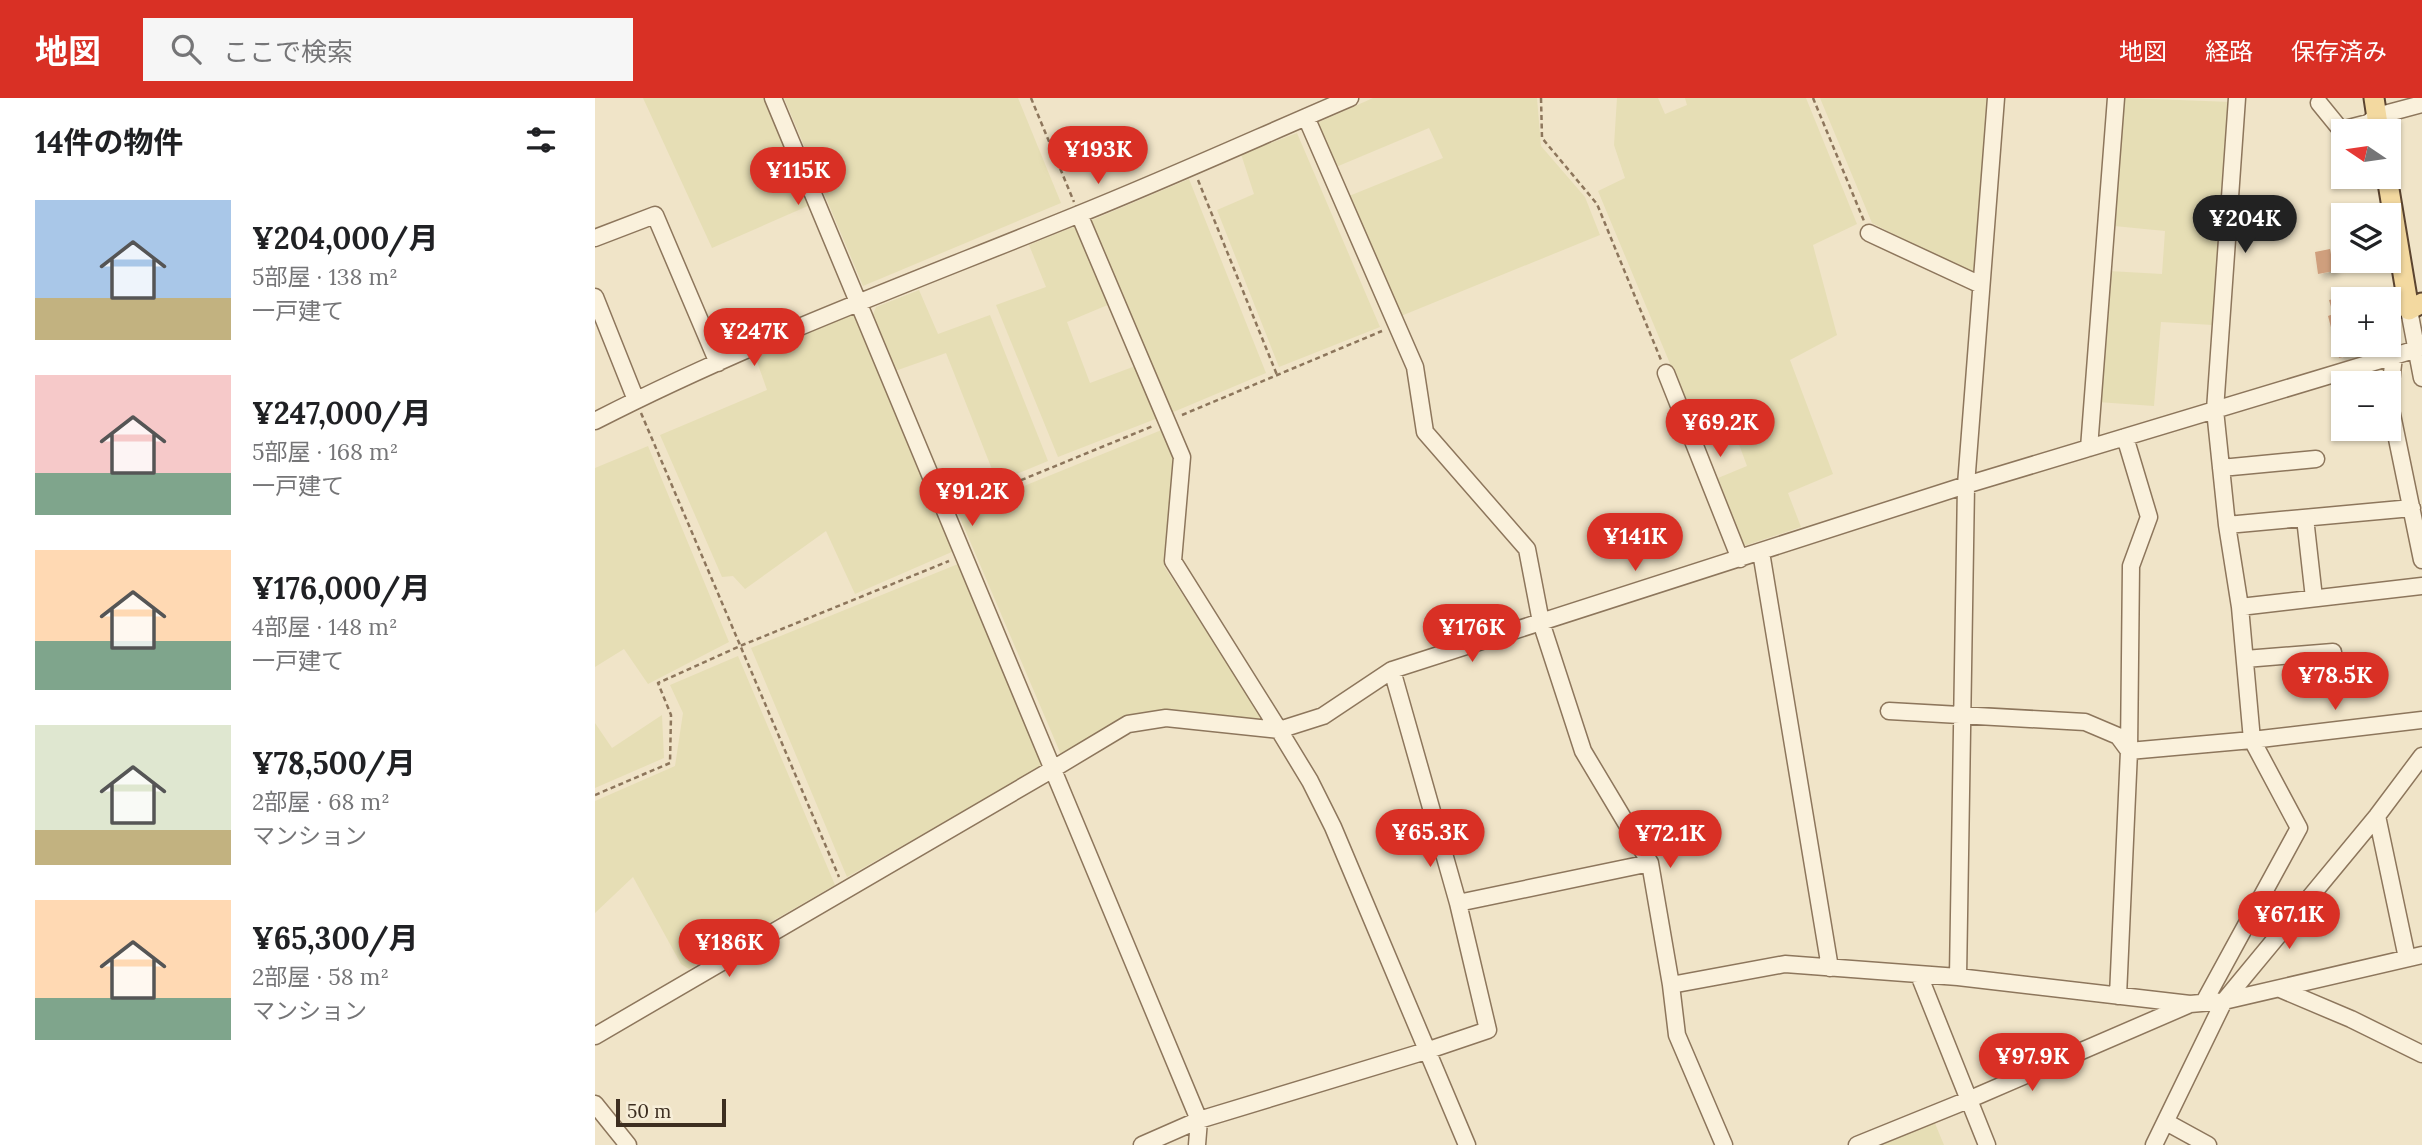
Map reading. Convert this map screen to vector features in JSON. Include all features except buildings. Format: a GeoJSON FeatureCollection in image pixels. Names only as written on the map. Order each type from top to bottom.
{"type":"FeatureCollection","features":[{"type":"Feature","properties":{"kind":"main road"},"geometry":{"type":"LineString","coordinates":[[2390,189],[2416,307]]}},
{"type":"Feature","properties":{"kind":"street"},"geometry":{"type":"LineString","coordinates":[[773,98],[1199,1120],[1196,1145]]}},
{"type":"Feature","properties":{"kind":"street"},"geometry":{"type":"LineString","coordinates":[[595,421],[858,301],[1079,214],[1350,98]]}},
{"type":"Feature","properties":{"kind":"street"},"geometry":{"type":"LineString","coordinates":[[1958,977],[1966,485],[1996,98]]}},
{"type":"Feature","properties":{"kind":"street"},"geometry":{"type":"LineString","coordinates":[[2089,448],[2116,98]]}},
{"type":"Feature","properties":{"kind":"street"},"geometry":{"type":"LineString","coordinates":[[1857,1145],[2197,1003],[2299,828],[2252,740],[2240,607],[2227,525],[2215,410],[2237,98]]}},
{"type":"Feature","properties":{"kind":"street"},"geometry":{"type":"LineString","coordinates":[[2319,103],[2341,130],[2368,123],[2377,115],[2422,104]]}},
{"type":"Feature","properties":{"kind":"street"},"geometry":{"type":"LineString","coordinates":[[1306,117],[1415,367],[1425,432],[1527,549],[1541,622],[1583,751],[1650,863],[1677,1035],[1724,1145]]}},
{"type":"Feature","properties":{"kind":"street"},"geometry":{"type":"LineString","coordinates":[[1079,214],[1182,457],[1173,561],[1310,781],[1333,827],[1467,1145]]}},
{"type":"Feature","properties":{"kind":"street"},"geometry":{"type":"LineString","coordinates":[[595,238],[655,215],[718,363]]}},
{"type":"Feature","properties":{"kind":"street"},"geometry":{"type":"LineString","coordinates":[[1869,233],[1982,285]]}},
{"type":"Feature","properties":{"kind":"street"},"geometry":{"type":"LineString","coordinates":[[595,297],[636,400]]}},
{"type":"Feature","properties":{"kind":"street"},"geometry":{"type":"LineString","coordinates":[[2416,307],[2417,349],[2422,378]]}},
{"type":"Feature","properties":{"kind":"street"},"geometry":{"type":"LineString","coordinates":[[2401,354],[2417,349]]}},
{"type":"Feature","properties":{"kind":"street"},"geometry":{"type":"LineString","coordinates":[[595,1036],[1128,724],[1166,718],[1279,730],[1323,716],[1392,670],[1966,485],[2391,357]]}},
{"type":"Feature","properties":{"kind":"street"},"geometry":{"type":"LineString","coordinates":[[2394,357],[2389,400],[2422,560]]}},
{"type":"Feature","properties":{"kind":"street"},"geometry":{"type":"LineString","coordinates":[[1666,373],[1740,559]]}},
{"type":"Feature","properties":{"kind":"street"},"geometry":{"type":"LineString","coordinates":[[2118,996],[2129,751],[2131,566],[2149,517],[2126,437]]}},
{"type":"Feature","properties":{"kind":"street"},"geometry":{"type":"LineString","coordinates":[[2221,468],[2316,459]]}},
{"type":"Feature","properties":{"kind":"street"},"geometry":{"type":"LineString","coordinates":[[2227,525],[2412,508]]}},
{"type":"Feature","properties":{"kind":"street"},"geometry":{"type":"LineString","coordinates":[[2305,518],[2313,598]]}},
{"type":"Feature","properties":{"kind":"street"},"geometry":{"type":"LineString","coordinates":[[1761,552],[1830,968]]}},
{"type":"Feature","properties":{"kind":"street"},"geometry":{"type":"LineString","coordinates":[[2240,607],[2422,586]]}},
{"type":"Feature","properties":{"kind":"street"},"geometry":{"type":"LineString","coordinates":[[2245,659],[2333,652]]}},
{"type":"Feature","properties":{"kind":"street"},"geometry":{"type":"LineString","coordinates":[[1142,1145],[1199,1120],[1487,1030],[1458,902],[1392,670]]}},
{"type":"Feature","properties":{"kind":"street"},"geometry":{"type":"LineString","coordinates":[[1889,711],[2085,723],[2117,736],[2129,751]]}},
{"type":"Feature","properties":{"kind":"street"},"geometry":{"type":"LineString","coordinates":[[2129,751],[2422,720]]}},
{"type":"Feature","properties":{"kind":"street"},"geometry":{"type":"LineString","coordinates":[[2154,1145],[2224,1001],[2377,816],[2422,756]]}},
{"type":"Feature","properties":{"kind":"street"},"geometry":{"type":"LineString","coordinates":[[1671,985],[1785,964],[1958,977],[2197,1003],[2224,1001],[2415,957],[2377,816]]}},
{"type":"Feature","properties":{"kind":"street"},"geometry":{"type":"LineString","coordinates":[[1458,902],[1650,863]]}},
{"type":"Feature","properties":{"kind":"street"},"geometry":{"type":"LineString","coordinates":[[1919,975],[1987,1145]]}},
{"type":"Feature","properties":{"kind":"street"},"geometry":{"type":"LineString","coordinates":[[2280,989],[2351,1019],[2422,1054]]}},
{"type":"Feature","properties":{"kind":"street"},"geometry":{"type":"LineString","coordinates":[[595,1104],[628,1145]]}},
{"type":"Feature","properties":{"kind":"street"},"geometry":{"type":"LineString","coordinates":[[2166,1122],[2208,1145]]}},
{"type":"Feature","properties":{"kind":"path"},"geometry":{"type":"LineString","coordinates":[[1031,98],[1079,214]]}},
{"type":"Feature","properties":{"kind":"path"},"geometry":{"type":"LineString","coordinates":[[1541,98],[1542,138],[1597,204],[1666,373]]}},
{"type":"Feature","properties":{"kind":"path"},"geometry":{"type":"LineString","coordinates":[[1813,98],[1869,233]]}},
{"type":"Feature","properties":{"kind":"path"},"geometry":{"type":"LineString","coordinates":[[1193,166],[1277,375]]}},
{"type":"Feature","properties":{"kind":"path"},"geometry":{"type":"LineString","coordinates":[[636,400],[844,890]]}},
{"type":"Feature","properties":{"kind":"path"},"geometry":{"type":"LineString","coordinates":[[595,795],[670,763],[671,715],[658,683],[740,646],[964,555]]}},
{"type":"Feature","properties":{"kind":"shaded area"},"geometry":{"type":"Polygon","coordinates":[[[643,98],[765,98],[810,205],[712,248],[643,98]]]}},
{"type":"Feature","properties":{"kind":"shaded area"},"geometry":{"type":"Polygon","coordinates":[[[784,98],[1018,98],[1061,203],[863,286],[784,98]]]}},
{"type":"Feature","properties":{"kind":"shaded area"},"geometry":{"type":"Polygon","coordinates":[[[1373,98],[1537,98],[1541,146],[1585,197],[1600,235],[1401,316],[1349,196],[1443,158],[1429,128],[1336,167],[1317,123],[1373,98]]]}},
{"type":"Feature","properties":{"kind":"shaded area"},"geometry":{"type":"Polygon","coordinates":[[[1617,98],[1658,98],[1665,114],[1687,105],[1685,98],[1806,98],[1857,224],[1813,245],[1837,335],[1790,360],[1833,474],[1788,493],[1801,527],[1744,546],[1718,478],[1747,466],[1734,431],[1701,438],[1598,191],[1625,178],[1614,145],[1617,98]]]}},
{"type":"Feature","properties":{"kind":"shaded area"},"geometry":{"type":"Polygon","coordinates":[[[1820,98],[1988,98],[1975,276],[1872,223],[1820,98]]]}},
{"type":"Feature","properties":{"kind":"shaded area"},"geometry":{"type":"Polygon","coordinates":[[[2125,98],[2232,102],[2213,325],[2161,322],[2154,406],[2098,402],[2109,271],[2162,274],[2165,231],[2114,226],[2125,98]]]}},
{"type":"Feature","properties":{"kind":"shaded area"},"geometry":{"type":"Polygon","coordinates":[[[1297,133],[1380,327],[1279,367],[1217,210],[1254,194],[1241,154],[1297,133]]]}},
{"type":"Feature","properties":{"kind":"shaded area"},"geometry":{"type":"Polygon","coordinates":[[[1189,179],[1266,373],[1171,413],[1090,221],[1189,179]]]}},
{"type":"Feature","properties":{"kind":"shaded area"},"geometry":{"type":"Polygon","coordinates":[[[1078,225],[1110,304],[1067,322],[1090,383],[1138,365],[1158,418],[1058,457],[996,305],[1046,287],[1029,245],[1078,225]]]}},
{"type":"Feature","properties":{"kind":"shaded area"},"geometry":{"type":"Polygon","coordinates":[[[919,290],[938,334],[990,315],[1048,461],[997,482],[946,353],[895,371],[871,319],[876,307],[919,290]]]}},
{"type":"Feature","properties":{"kind":"shaded area"},"geometry":{"type":"Polygon","coordinates":[[[856,313],[954,551],[855,594],[826,531],[745,589],[733,576],[722,577],[660,435],[767,390],[755,356],[856,313]]]}},
{"type":"Feature","properties":{"kind":"shaded area"},"geometry":{"type":"Polygon","coordinates":[[[1164,429],[1175,461],[1164,566],[1266,723],[1167,711],[1062,757],[958,513],[1164,429]]]}},
{"type":"Feature","properties":{"kind":"shaded area"},"geometry":{"type":"Polygon","coordinates":[[[648,446],[729,642],[648,684],[624,649],[595,667],[595,468],[648,446]]]}},
{"type":"Feature","properties":{"kind":"shaded area"},"geometry":{"type":"Polygon","coordinates":[[[958,564],[1043,766],[847,877],[751,648],[958,564]]]}},
{"type":"Feature","properties":{"kind":"shaded area"},"geometry":{"type":"Polygon","coordinates":[[[738,656],[835,885],[689,969],[681,964],[633,877],[595,913],[595,801],[675,766],[683,713],[670,685],[738,656]]]}},
{"type":"Feature","properties":{"kind":"shaded area"},"geometry":{"type":"Polygon","coordinates":[[[662,715],[664,758],[595,788],[595,723],[612,748],[662,715]]]}},
{"type":"Feature","properties":{"kind":"shaded area"},"geometry":{"type":"Polygon","coordinates":[[[1934,1121],[1944,1145],[1875,1145],[1934,1121]]]}}]}
